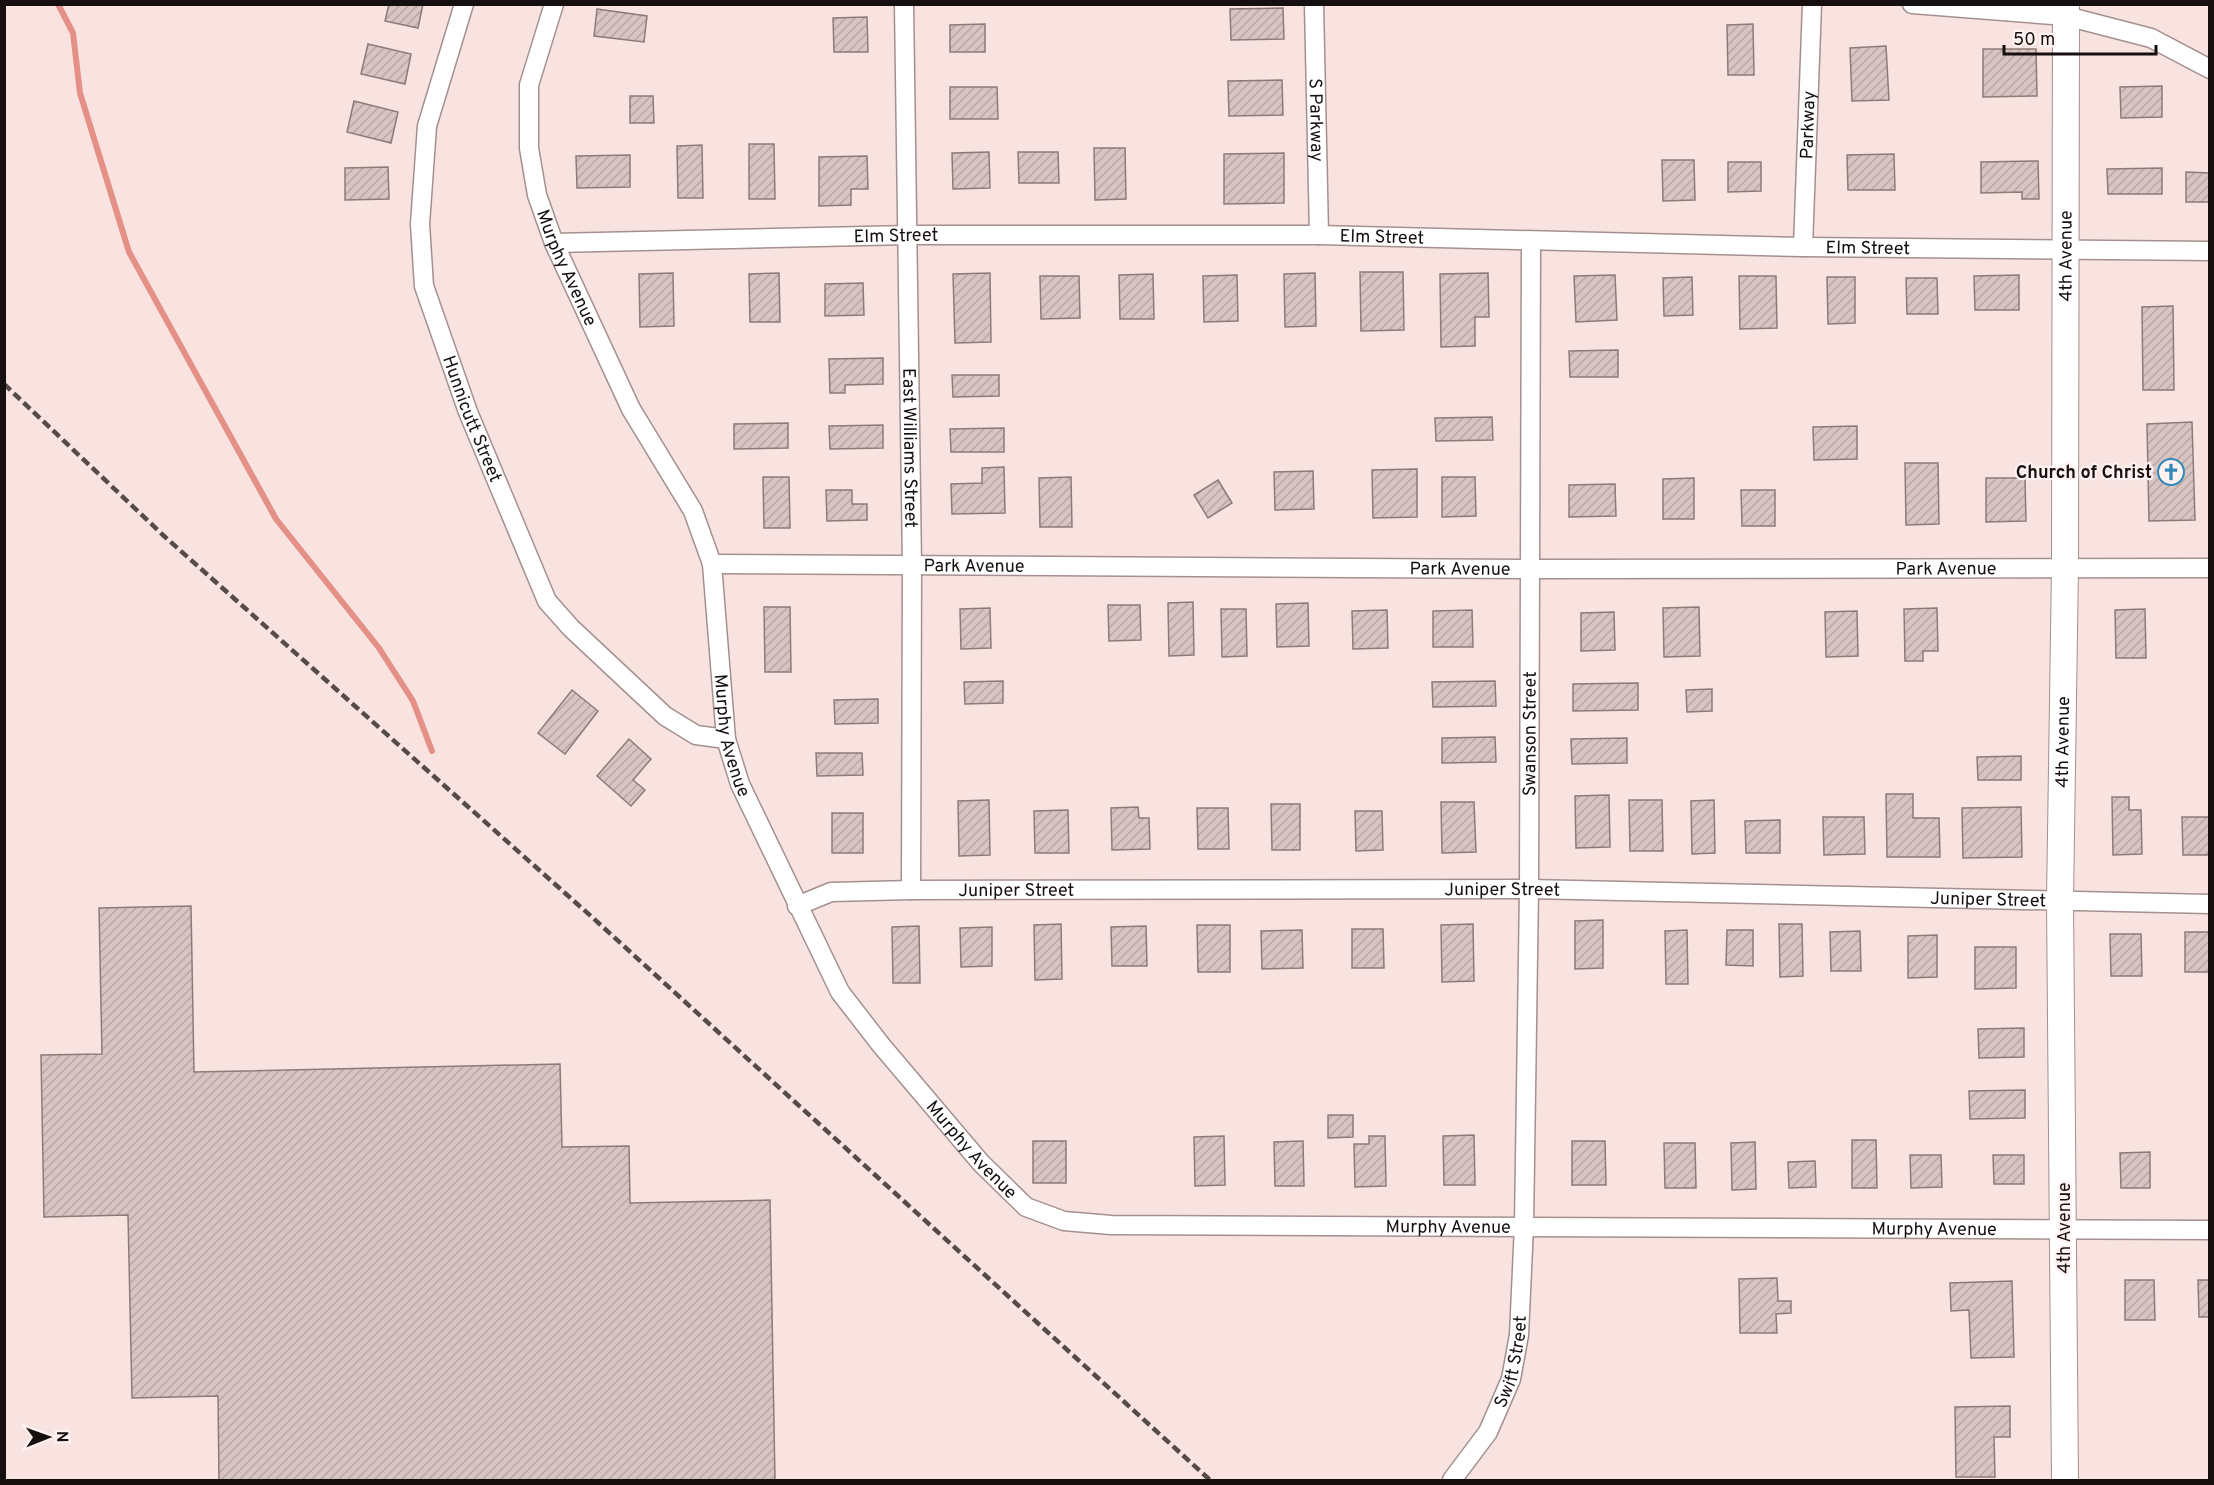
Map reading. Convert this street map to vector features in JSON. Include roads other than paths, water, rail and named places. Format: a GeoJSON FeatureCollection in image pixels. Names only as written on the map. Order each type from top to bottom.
{"type":"FeatureCollection","features":[{"type":"Feature","properties":{"kind":"street","name":"Hunnicutt Street"},"geometry":{"type":"LineString","coordinates":[[464,4],[428,126],[420,224],[424,285],[468,412],[547,601],[572,628],[665,716],[696,735],[726,739]]}},
{"type":"Feature","properties":{"kind":"street","name":"Murphy Avenue"},"geometry":{"type":"LineString","coordinates":[[554,4],[529,84],[529,148],[537,195],[554,243],[631,410],[693,511],[712,564],[726,739],[740,784],[840,992],[881,1045],[981,1163],[1026,1207],[1064,1221],[1111,1225],[2210,1230]]}},
{"type":"Feature","properties":{"kind":"street","name":"East Williams Street"},"geometry":{"type":"LineString","coordinates":[[904,4],[912,566],[911,890]]}},
{"type":"Feature","properties":{"kind":"street","name":"S Parkway"},"geometry":{"type":"LineString","coordinates":[[1314,4],[1319,235]]}},
{"type":"Feature","properties":{"kind":"street","name":"Parkway"},"geometry":{"type":"LineString","coordinates":[[1803,247],[1812,4]]}},
{"type":"Feature","properties":{"kind":"street"},"geometry":{"type":"LineString","coordinates":[[1912,4],[2066,10],[2151,38],[2210,69]]}},
{"type":"Feature","properties":{"kind":"street","name":"4th Avenue"},"geometry":{"type":"LineString","coordinates":[[2065,1480],[2061,901],[2065,567],[2066,10]]}},
{"type":"Feature","properties":{"kind":"street","name":"Elm Street"},"geometry":{"type":"LineString","coordinates":[[554,243],[909,235],[1319,235],[1803,247],[2210,251]]}},
{"type":"Feature","properties":{"kind":"street","name":"Swanson Street"},"geometry":{"type":"LineString","coordinates":[[1524,1226],[1529,889],[1531,242]]}},
{"type":"Feature","properties":{"kind":"street","name":"Park Avenue"},"geometry":{"type":"LineString","coordinates":[[712,564],[1531,569],[2210,568]]}},
{"type":"Feature","properties":{"kind":"street","name":"Juniper Street"},"geometry":{"type":"LineString","coordinates":[[797,906],[831,892],[911,890],[1529,889],[2210,904]]}},
{"type":"Feature","properties":{"kind":"street","name":"Swift Street"},"geometry":{"type":"LineString","coordinates":[[1452,1480],[1488,1432],[1511,1379],[1519,1335],[1524,1226]]}},
{"type":"Feature","properties":{"kind":"waterway"},"geometry":{"type":"LineString","coordinates":[[58,4],[73,33],[80,93],[129,252],[276,519],[379,648],[413,701],[432,751]]}},
{"type":"Feature","properties":{"kind":"railway"},"geometry":{"type":"LineString","coordinates":[[4,384],[164,536],[593,918],[1210,1480]]}},
{"type":"Feature","properties":{"kind":"place","name":"Church of Christ"},"geometry":{"type":"Point","coordinates":[2171,472]}}]}
